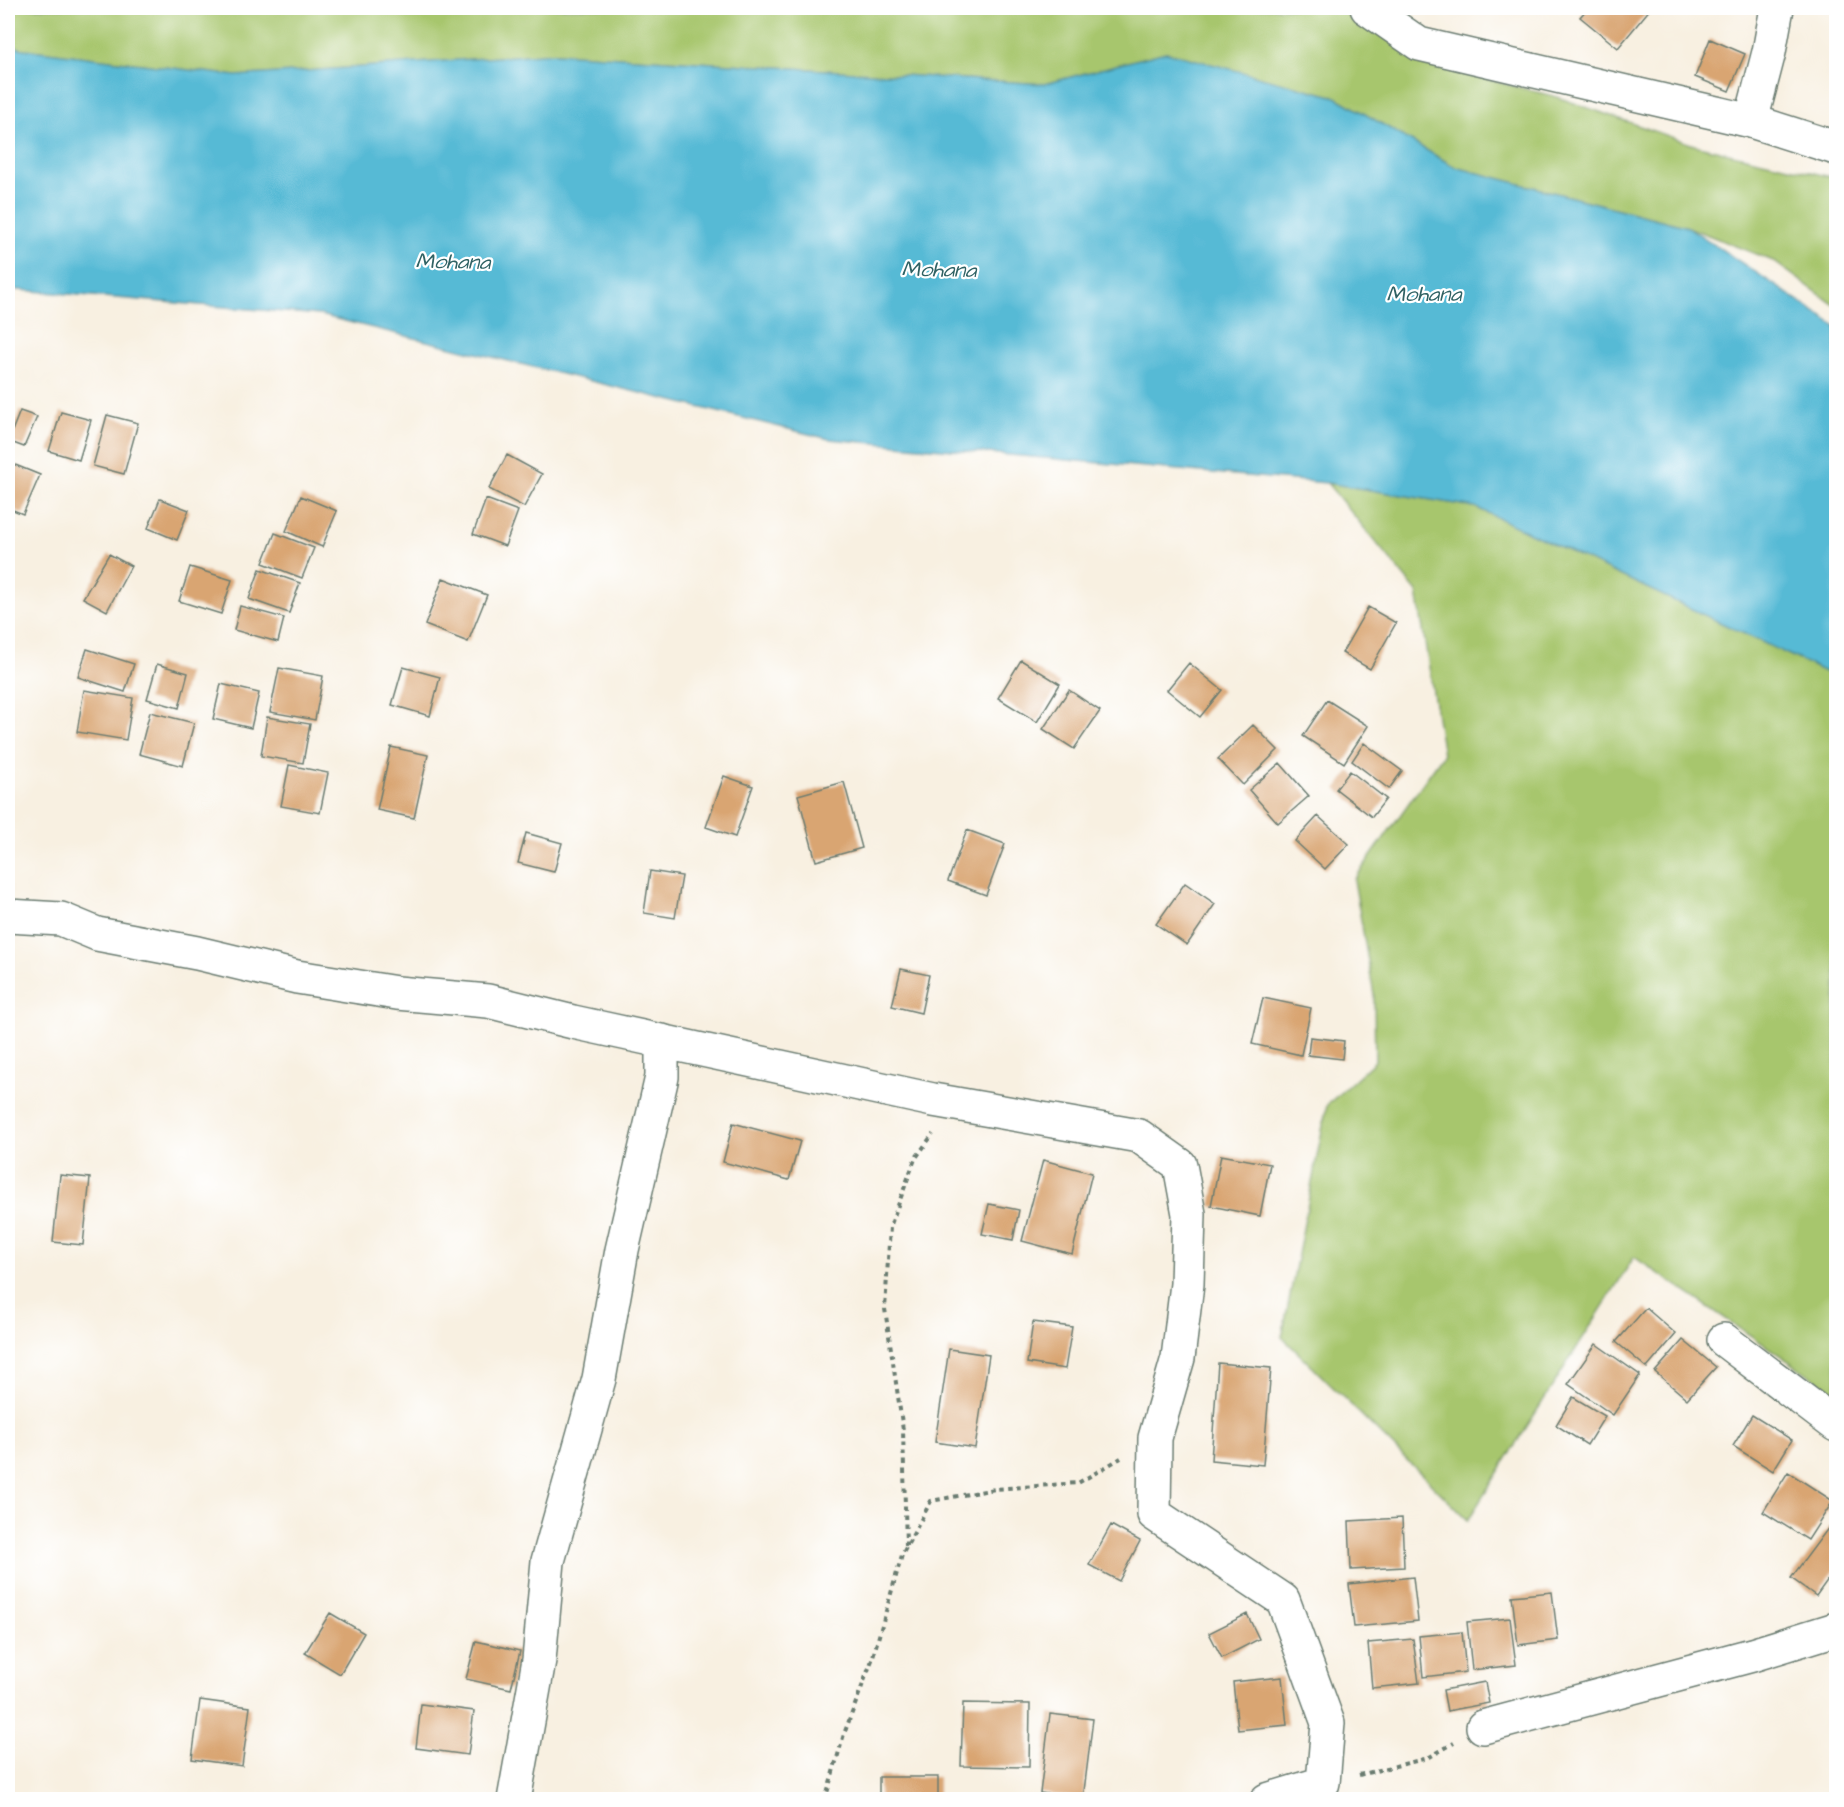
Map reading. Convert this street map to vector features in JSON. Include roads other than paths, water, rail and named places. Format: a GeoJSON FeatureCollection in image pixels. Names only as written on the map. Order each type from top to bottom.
{"type":"FeatureCollection","features":[{"type":"Feature","properties":{"kind":"street"},"geometry":{"type":"LineString","coordinates":[[1367,8],[1419,44],[1751,121],[1836,148]]}},
{"type":"Feature","properties":{"kind":"street"},"geometry":{"type":"LineString","coordinates":[[1751,121],[1769,52],[1777,8]]}},
{"type":"Feature","properties":{"kind":"street"},"geometry":{"type":"LineString","coordinates":[[8,916],[61,919],[97,934],[197,953],[297,978],[398,993],[488,1001],[573,1022],[933,1100],[1139,1136],[1180,1165],[1189,1214],[1187,1284],[1178,1358],[1155,1438],[1154,1514],[1283,1600],[1328,1723],[1323,1783],[1267,1800]]}},
{"type":"Feature","properties":{"kind":"street"},"geometry":{"type":"LineString","coordinates":[[514,1800],[539,1660],[548,1561],[599,1379],[622,1250],[662,1077],[662,1041]]}},
{"type":"Feature","properties":{"kind":"street"},"geometry":{"type":"LineString","coordinates":[[1724,1340],[1836,1425]]}},
{"type":"Feature","properties":{"kind":"street"},"geometry":{"type":"LineString","coordinates":[[1483,1727],[1752,1655],[1836,1629]]}},
{"type":"Feature","properties":{"kind":"water","name":"Mohana"},"geometry":{"type":"Polygon","coordinates":[[[8,45],[23,49],[236,76],[556,53],[1044,84],[1166,52],[1336,97],[1455,167],[1688,227],[1836,326],[1836,677],[1475,507],[1327,483],[829,439],[320,315],[8,289],[8,45]]]}}]}
